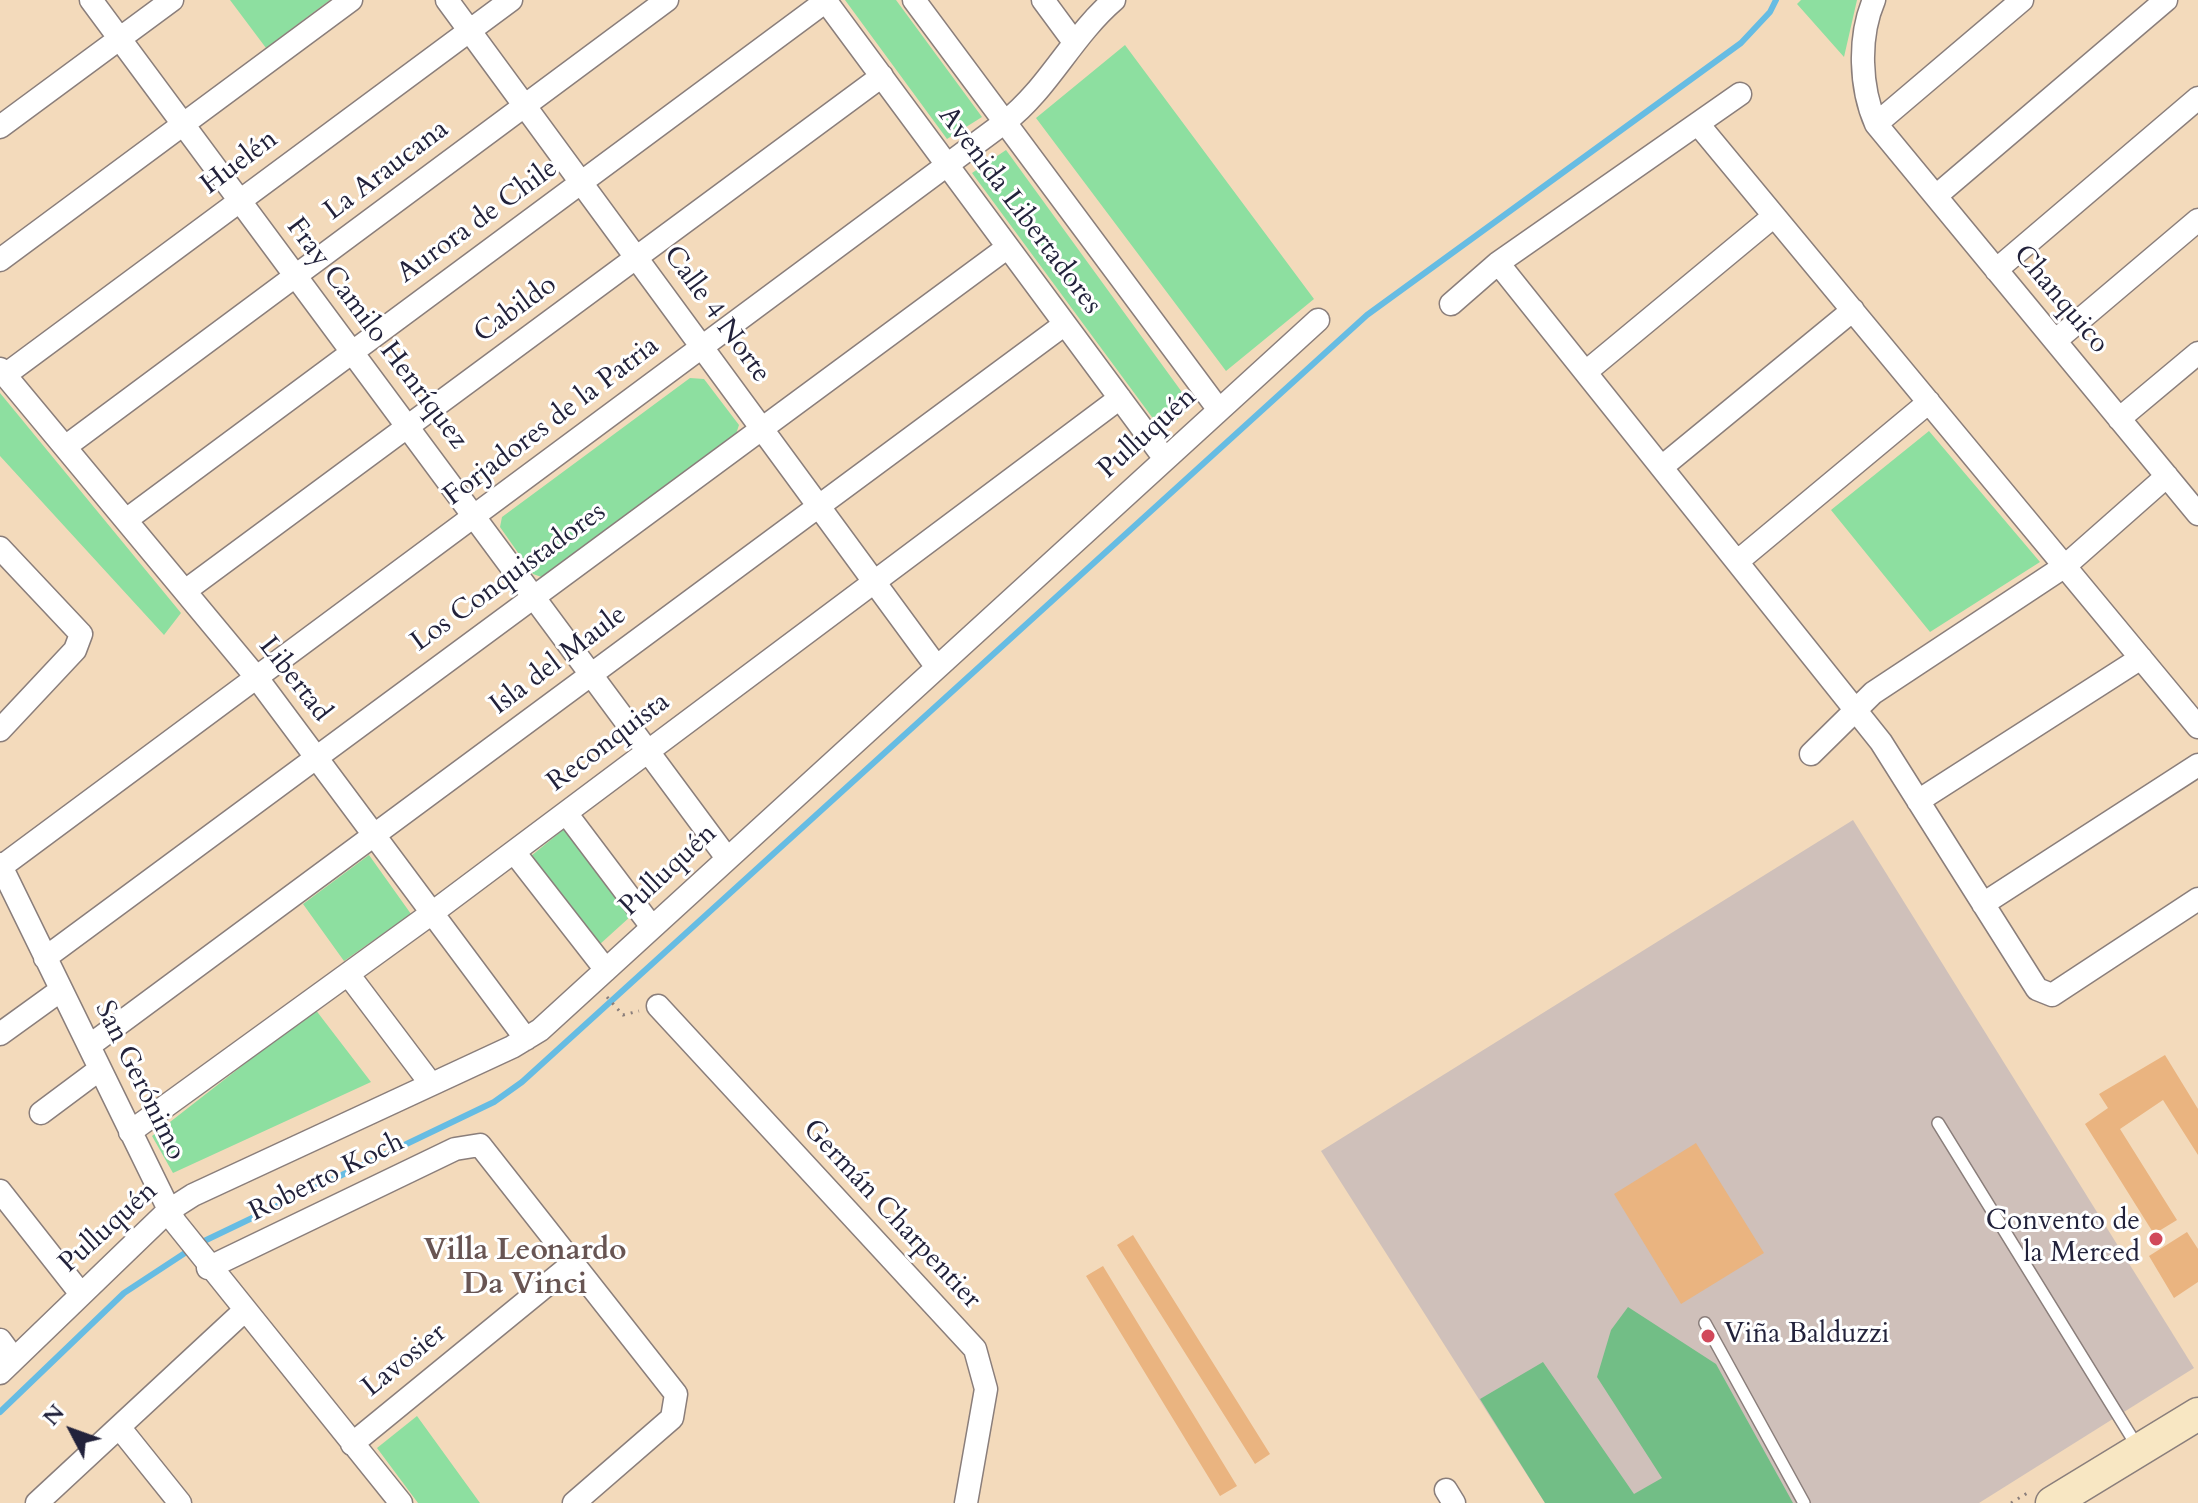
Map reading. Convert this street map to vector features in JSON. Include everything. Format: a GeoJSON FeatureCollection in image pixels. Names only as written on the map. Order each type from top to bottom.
{"type":"FeatureCollection","features":[{"type":"Feature","properties":{"kind":"main road"},"geometry":{"type":"LineString","coordinates":[[2052,1503],[2139,1448],[2197,1416]]}},
{"type":"Feature","properties":{"kind":"street","name":"Fray Camilo Henríquez"},"geometry":{"type":"LineString","coordinates":[[91,0],[727,858]]}},
{"type":"Feature","properties":{"kind":"street"},"geometry":{"type":"LineString","coordinates":[[0,127],[172,0]]}},
{"type":"Feature","properties":{"kind":"street"},"geometry":{"type":"LineString","coordinates":[[0,260],[351,0]]}},
{"type":"Feature","properties":{"kind":"street","name":"Calle 4 Norte"},"geometry":{"type":"LineString","coordinates":[[447,0],[936,666]]}},
{"type":"Feature","properties":{"kind":"street","name":"Huelén"},"geometry":{"type":"LineString","coordinates":[[3,372],[511,0]]}},
{"type":"Feature","properties":{"kind":"street","name":"La Araucana"},"geometry":{"type":"LineString","coordinates":[[65,447],[667,0]]}},
{"type":"Feature","properties":{"kind":"street","name":"Avenida Libertadores"},"geometry":{"type":"LineString","coordinates":[[914,0],[1219,410]]}},
{"type":"Feature","properties":{"kind":"street"},"geometry":{"type":"LineString","coordinates":[[1043,0],[1074,42]]}},
{"type":"Feature","properties":{"kind":"street","name":"Forjadores de la Patria"},"geometry":{"type":"LineString","coordinates":[[1,865],[1020,111],[1074,42],[1114,0]]}},
{"type":"Feature","properties":{"kind":"street"},"geometry":{"type":"LineString","coordinates":[[1874,0],[1866,18],[1864,68],[1866,102],[1876,124],[2022,0]]}},
{"type":"Feature","properties":{"kind":"street"},"geometry":{"type":"LineString","coordinates":[[1936,196],[2166,0]]}},
{"type":"Feature","properties":{"kind":"street","name":"Avenida Libertadores"},"geometry":{"type":"LineString","coordinates":[[826,1],[1165,459]]}},
{"type":"Feature","properties":{"kind":"street","name":"Aurora de Chile"},"geometry":{"type":"LineString","coordinates":[[126,520],[826,1]]}},
{"type":"Feature","properties":{"kind":"street","name":"Cabildo"},"geometry":{"type":"LineString","coordinates":[[185,591],[882,76]]}},
{"type":"Feature","properties":{"kind":"street"},"geometry":{"type":"LineString","coordinates":[[1451,304],[1498,263],[1740,94]]}},
{"type":"Feature","properties":{"kind":"street"},"geometry":{"type":"LineString","coordinates":[[1996,270],[2198,98]]}},
{"type":"Feature","properties":{"kind":"street"},"geometry":{"type":"LineString","coordinates":[[1698,124],[2198,727]]}},
{"type":"Feature","properties":{"kind":"street","name":"Chanquico"},"geometry":{"type":"LineString","coordinates":[[1876,124],[2167,476],[2193,499]]}},
{"type":"Feature","properties":{"kind":"street"},"geometry":{"type":"LineString","coordinates":[[1587,371],[1774,216]]}},
{"type":"Feature","properties":{"kind":"street"},"geometry":{"type":"LineString","coordinates":[[2055,341],[2198,220]]}},
{"type":"Feature","properties":{"kind":"street","name":"Los Conquistadores"},"geometry":{"type":"LineString","coordinates":[[45,958],[1008,247]]}},
{"type":"Feature","properties":{"kind":"street"},"geometry":{"type":"LineString","coordinates":[[1498,263],[1855,708],[2037,989],[2052,995],[2198,899]]}},
{"type":"Feature","properties":{"kind":"street"},"geometry":{"type":"LineString","coordinates":[[1663,466],[1853,310]]}},
{"type":"Feature","properties":{"kind":"street","name":"Pulluquén"},"geometry":{"type":"LineString","coordinates":[[7,1366],[168,1211],[193,1195],[526,1039],[606,970],[1318,320]]}},
{"type":"Feature","properties":{"kind":"street","name":"Isla del Maule"},"geometry":{"type":"LineString","coordinates":[[89,1046],[1065,324]]}},
{"type":"Feature","properties":{"kind":"street"},"geometry":{"type":"LineString","coordinates":[[2119,419],[2198,353]]}},
{"type":"Feature","properties":{"kind":"street","name":"Libertad"},"geometry":{"type":"LineString","coordinates":[[3,372],[257,678],[526,1039]]}},
{"type":"Feature","properties":{"kind":"street","name":"Reconquista"},"geometry":{"type":"LineString","coordinates":[[130,1132],[432,913],[1120,398]]}},
{"type":"Feature","properties":{"kind":"street"},"geometry":{"type":"LineString","coordinates":[[1738,561],[1929,402]]}},
{"type":"Feature","properties":{"kind":"street"},"geometry":{"type":"LineString","coordinates":[[1811,754],[1855,708],[2065,566],[2167,476]]}},
{"type":"Feature","properties":{"kind":"street"},"geometry":{"type":"LineString","coordinates":[[0,730],[75,650],[81,639],[77,626],[3,557]]}},
{"type":"Feature","properties":{"kind":"street"},"geometry":{"type":"LineString","coordinates":[[1918,801],[2141,658]]}},
{"type":"Feature","properties":{"kind":"street"},"geometry":{"type":"LineString","coordinates":[[1983,904],[2198,765]]}},
{"type":"Feature","properties":{"kind":"street"},"geometry":{"type":"LineString","coordinates":[[566,813],[652,927]]}},
{"type":"Feature","properties":{"kind":"street"},"geometry":{"type":"LineString","coordinates":[[514,852],[606,970]]}},
{"type":"Feature","properties":{"kind":"street","name":"San Gerónimo"},"geometry":{"type":"LineString","coordinates":[[1,865],[8,902],[45,958],[168,1211],[243,1312],[401,1503]]}},
{"type":"Feature","properties":{"kind":"street"},"geometry":{"type":"LineString","coordinates":[[348,974],[431,1084]]}},
{"type":"Feature","properties":{"kind":"street"},"geometry":{"type":"LineString","coordinates":[[0,1034],[61,990]]}},
{"type":"Feature","properties":{"kind":"street","name":"Germán Charpentier"},"geometry":{"type":"LineString","coordinates":[[658,1006],[975,1349],[986,1389],[966,1503]]}},
{"type":"Feature","properties":{"kind":"street"},"geometry":{"type":"LineString","coordinates":[[41,1113],[100,1069]]}},
{"type":"Feature","properties":{"kind":"street","name":"Roberto Koch"},"geometry":{"type":"LineString","coordinates":[[205,1263],[472,1144],[480,1145],[571,1265]]}},
{"type":"Feature","properties":{"kind":"street"},"geometry":{"type":"LineString","coordinates":[[0,1191],[81,1294]]}},
{"type":"Feature","properties":{"kind":"street"},"geometry":{"type":"LineString","coordinates":[[571,1265],[676,1394],[672,1418],[574,1503]]}},
{"type":"Feature","properties":{"kind":"street","name":"Lavosier"},"geometry":{"type":"LineString","coordinates":[[352,1444],[571,1265]]}},
{"type":"Feature","properties":{"kind":"street"},"geometry":{"type":"LineString","coordinates":[[37,1503],[243,1312]]}},
{"type":"Feature","properties":{"kind":"street"},"geometry":{"type":"LineString","coordinates":[[0,1340],[7,1366]]}},
{"type":"Feature","properties":{"kind":"street"},"geometry":{"type":"LineString","coordinates":[[119,1427],[180,1503]]}},
{"type":"Feature","properties":{"kind":"lane"},"geometry":{"type":"LineString","coordinates":[[1938,1123],[2139,1448]]}},
{"type":"Feature","properties":{"kind":"lane"},"geometry":{"type":"LineString","coordinates":[[1705,1323],[1804,1503]]}},
{"type":"Feature","properties":{"kind":"path"},"geometry":{"type":"LineString","coordinates":[[608,999],[623,1015]]}},
{"type":"Feature","properties":{"kind":"shaded area"},"geometry":{"type":"Polygon","coordinates":[[[1853,820],[2194,1368],[1979,1503],[1545,1503],[1321,1151],[1853,820]]]}},
{"type":"Feature","properties":{"kind":"green space"},"geometry":{"type":"Polygon","coordinates":[[[230,0],[330,0],[266,48],[230,0]]]}},
{"type":"Feature","properties":{"kind":"green space"},"geometry":{"type":"Polygon","coordinates":[[[845,0],[896,0],[982,117],[947,139],[845,0]]]}},
{"type":"Feature","properties":{"kind":"green space"},"geometry":{"type":"Polygon","coordinates":[[[1801,0],[1857,0],[1844,57],[1797,4],[1801,0]]]}},
{"type":"Feature","properties":{"kind":"green space"},"geometry":{"type":"Polygon","coordinates":[[[1125,45],[1314,299],[1226,371],[1036,118],[1125,45]]]}},
{"type":"Feature","properties":{"kind":"green space"},"geometry":{"type":"Polygon","coordinates":[[[1006,150],[1192,406],[1163,432],[972,173],[1006,150]]]}},
{"type":"Feature","properties":{"kind":"green space"},"geometry":{"type":"Polygon","coordinates":[[[690,378],[704,379],[739,425],[735,437],[550,580],[533,574],[500,527],[502,517],[690,378]]]}},
{"type":"Feature","properties":{"kind":"green space"},"geometry":{"type":"Polygon","coordinates":[[[0,393],[181,613],[164,635],[0,456],[0,393]]]}},
{"type":"Feature","properties":{"kind":"green space"},"geometry":{"type":"Polygon","coordinates":[[[1929,431],[2040,562],[1930,632],[1831,510],[1929,431]]]}},
{"type":"Feature","properties":{"kind":"green space"},"geometry":{"type":"Polygon","coordinates":[[[564,829],[631,916],[599,945],[531,856],[564,829]]]}},
{"type":"Feature","properties":{"kind":"green space"},"geometry":{"type":"Polygon","coordinates":[[[369,855],[411,914],[344,961],[303,904],[369,855]]]}},
{"type":"Feature","properties":{"kind":"green space"},"geometry":{"type":"Polygon","coordinates":[[[315,1009],[371,1082],[173,1173],[152,1136],[315,1009]]]}},
{"type":"Feature","properties":{"kind":"green space"},"geometry":{"type":"Polygon","coordinates":[[[1628,1307],[1716,1364],[1793,1503],[1545,1503],[1480,1399],[1543,1362],[1634,1494],[1662,1478],[1597,1377],[1611,1330],[1628,1307]]]}},
{"type":"Feature","properties":{"kind":"green space"},"geometry":{"type":"Polygon","coordinates":[[[417,1416],[480,1503],[418,1503],[377,1448],[417,1416]]]}},
{"type":"Feature","properties":{"kind":"building"},"geometry":{"type":"Polygon","coordinates":[[[2165,1055],[2198,1109],[2198,1155],[2163,1100],[2120,1129],[2177,1220],[2154,1234],[2085,1124],[2108,1108],[2099,1094],[2165,1055]]]}},
{"type":"Feature","properties":{"kind":"building"},"geometry":{"type":"Polygon","coordinates":[[[1696,1143],[1764,1253],[1681,1304],[1614,1194],[1696,1143]]]}},
{"type":"Feature","properties":{"kind":"building"},"geometry":{"type":"Polygon","coordinates":[[[2187,1232],[2198,1249],[2198,1282],[2174,1298],[2149,1256],[2187,1232]]]}},
{"type":"Feature","properties":{"kind":"building"},"geometry":{"type":"Polygon","coordinates":[[[1133,1235],[1270,1454],[1255,1464],[1117,1245],[1133,1235]]]}},
{"type":"Feature","properties":{"kind":"building"},"geometry":{"type":"Polygon","coordinates":[[[1103,1266],[1237,1486],[1220,1496],[1086,1276],[1103,1266]]]}},
{"type":"Feature","properties":{"kind":"waterway"},"geometry":{"type":"LineString","coordinates":[[200,1243],[494,1102],[522,1082],[1367,315],[1741,43],[1770,12],[1776,0]]}},
{"type":"Feature","properties":{"kind":"waterway"},"geometry":{"type":"LineString","coordinates":[[0,1412],[124,1293],[191,1249]]}},
{"type":"Feature","properties":{"kind":"place","name":"Convento de la Merced"},"geometry":{"type":"Point","coordinates":[2156,1239]}},
{"type":"Feature","properties":{"kind":"place","name":"Viña Balduzzi"},"geometry":{"type":"Point","coordinates":[1708,1336]}},
{"type":"Feature","properties":{"kind":"district","name":"Villa Leonardo Da Vinci"},"geometry":{"type":"Point","coordinates":[525,1269]}}]}
